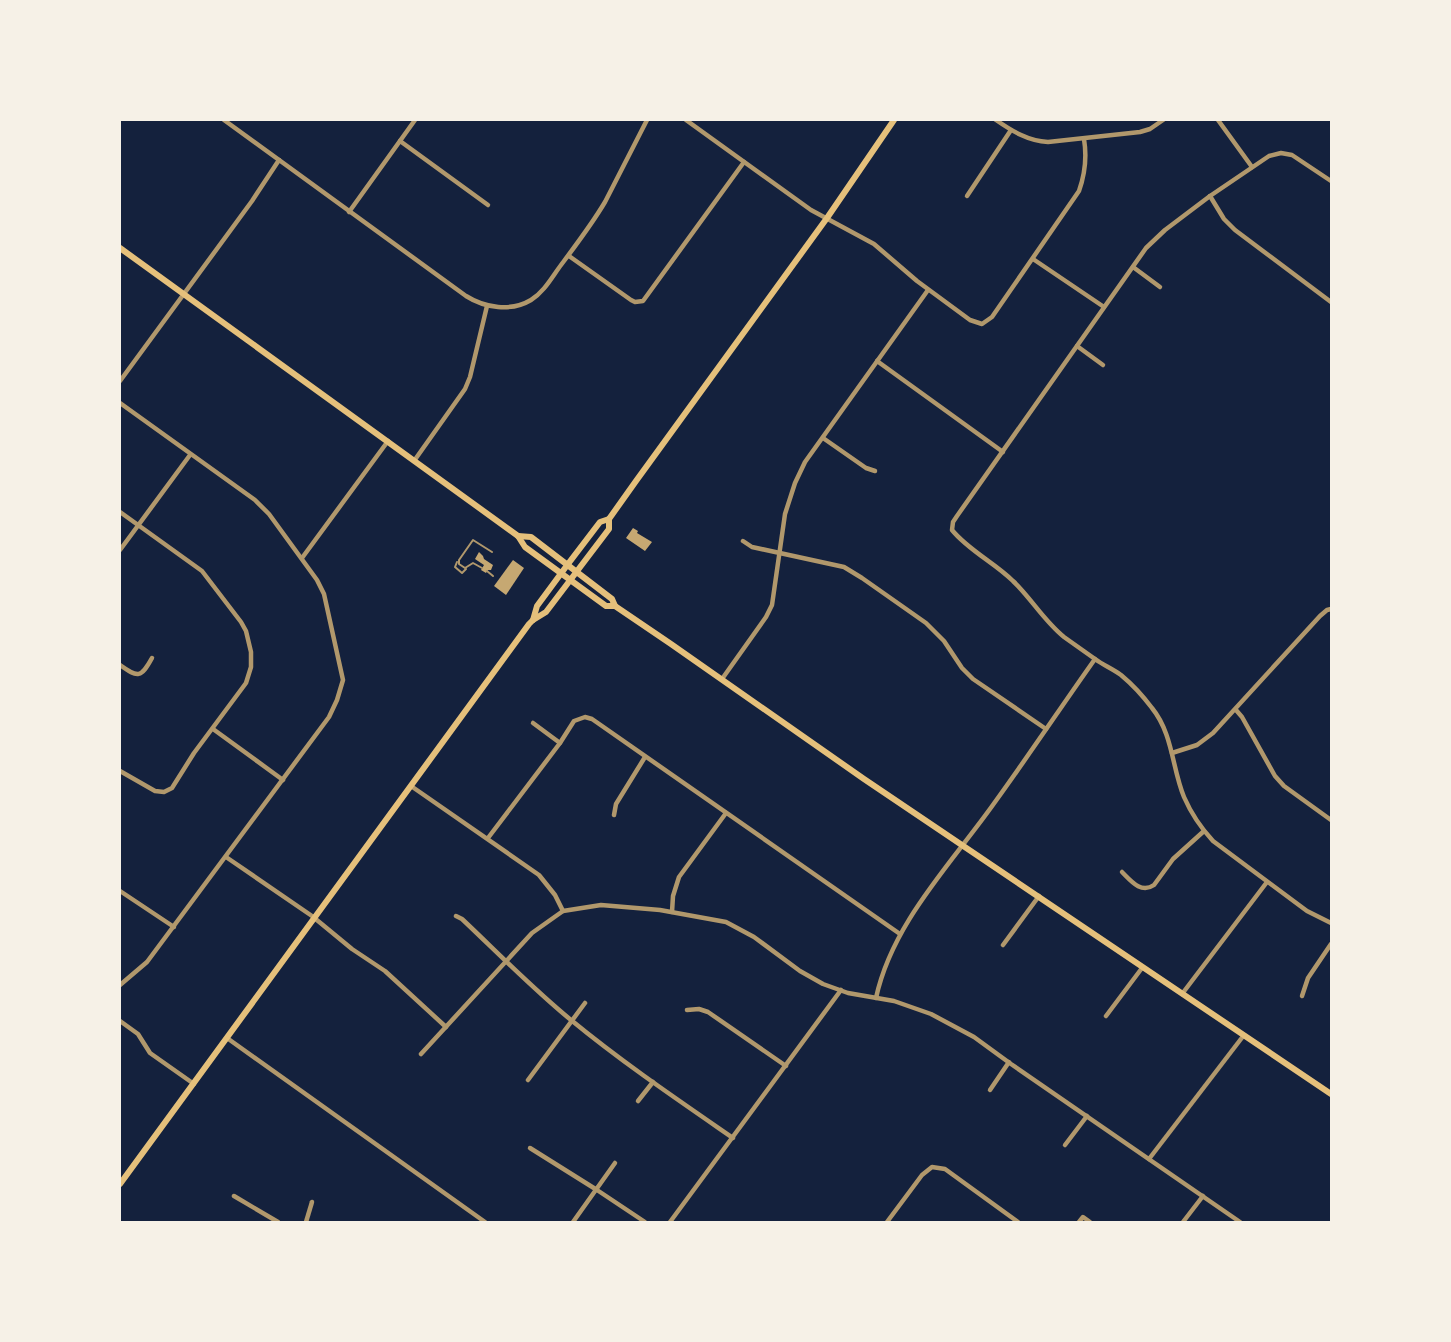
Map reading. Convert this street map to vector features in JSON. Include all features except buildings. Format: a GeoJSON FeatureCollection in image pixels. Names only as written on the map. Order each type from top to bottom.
{"type":"FeatureCollection","features":[{"type":"Feature","properties":{"kind":"main road"},"geometry":{"type":"LineString","coordinates":[[533,620],[546,612],[609,529],[609,519],[722,360],[827,218],[894,120]]}},
{"type":"Feature","properties":{"kind":"main road"},"geometry":{"type":"LineString","coordinates":[[120,248],[518,536],[525,547],[606,606],[615,606],[864,779],[1039,896],[1181,995],[1331,1094]]}},
{"type":"Feature","properties":{"kind":"main road"},"geometry":{"type":"LineString","coordinates":[[120,1184],[533,620],[537,606],[561,573],[600,522],[609,519]]}},
{"type":"Feature","properties":{"kind":"main road"},"geometry":{"type":"LineString","coordinates":[[518,536],[531,537],[612,598],[615,606]]}},
{"type":"Feature","properties":{"kind":"street"},"geometry":{"type":"LineString","coordinates":[[224,120],[473,301],[487,306],[516,306],[532,299],[544,288],[569,256],[604,203],[647,120]]}},
{"type":"Feature","properties":{"kind":"street"},"geometry":{"type":"LineString","coordinates":[[349,212],[415,120]]}},
{"type":"Feature","properties":{"kind":"street"},"geometry":{"type":"LineString","coordinates":[[686,120],[811,210],[874,244],[928,290],[970,320],[982,324],[992,317],[1079,191],[1084,178],[1084,139]]}},
{"type":"Feature","properties":{"kind":"street"},"geometry":{"type":"LineString","coordinates":[[996,120],[1011,130],[1039,142],[1140,132],[1163,120]]}},
{"type":"Feature","properties":{"kind":"street"},"geometry":{"type":"LineString","coordinates":[[1218,120],[1252,167]]}},
{"type":"Feature","properties":{"kind":"street"},"geometry":{"type":"LineString","coordinates":[[967,196],[1011,130]]}},
{"type":"Feature","properties":{"kind":"street"},"geometry":{"type":"LineString","coordinates":[[400,141],[488,205]]}},
{"type":"Feature","properties":{"kind":"street"},"geometry":{"type":"LineString","coordinates":[[1331,181],[1292,155],[1281,153],[1269,156],[1210,196],[1165,230],[1146,248],[1104,307],[957,516],[953,522],[952,530],[1014,582],[1039,612],[1063,636],[1120,674],[1154,710],[1163,724],[1183,795],[1193,815],[1213,841],[1307,911],[1331,923]]}},
{"type":"Feature","properties":{"kind":"street"},"geometry":{"type":"LineString","coordinates":[[120,381],[279,160]]}},
{"type":"Feature","properties":{"kind":"street"},"geometry":{"type":"LineString","coordinates":[[569,256],[630,300],[635,302],[643,301],[744,162]]}},
{"type":"Feature","properties":{"kind":"street"},"geometry":{"type":"LineString","coordinates":[[1210,196],[1224,219],[1235,230],[1331,302]]}},
{"type":"Feature","properties":{"kind":"street"},"geometry":{"type":"LineString","coordinates":[[1033,259],[1104,307]]}},
{"type":"Feature","properties":{"kind":"street"},"geometry":{"type":"LineString","coordinates":[[1133,267],[1160,287]]}},
{"type":"Feature","properties":{"kind":"street"},"geometry":{"type":"LineString","coordinates":[[722,679],[769,612],[775,591],[785,514],[795,483],[805,462],[928,290]]}},
{"type":"Feature","properties":{"kind":"street"},"geometry":{"type":"LineString","coordinates":[[414,461],[465,389],[470,377],[487,306]]}},
{"type":"Feature","properties":{"kind":"street"},"geometry":{"type":"LineString","coordinates":[[1077,346],[1104,365]]}},
{"type":"Feature","properties":{"kind":"street"},"geometry":{"type":"LineString","coordinates":[[877,361],[1003,452]]}},
{"type":"Feature","properties":{"kind":"street"},"geometry":{"type":"LineString","coordinates":[[120,403],[255,500],[269,514],[302,558],[324,594],[343,680],[338,700],[329,717],[283,780],[147,962],[120,985]]}},
{"type":"Feature","properties":{"kind":"street"},"geometry":{"type":"LineString","coordinates":[[823,438],[866,468],[876,471]]}},
{"type":"Feature","properties":{"kind":"street"},"geometry":{"type":"LineString","coordinates":[[302,558],[388,441]]}},
{"type":"Feature","properties":{"kind":"street"},"geometry":{"type":"LineString","coordinates":[[120,550],[190,454]]}},
{"type":"Feature","properties":{"kind":"street"},"geometry":{"type":"LineString","coordinates":[[120,512],[202,571],[241,622],[246,631],[251,652],[251,667],[246,683],[194,753],[172,788],[164,792],[155,791],[120,771]]}},
{"type":"Feature","properties":{"kind":"street"},"geometry":{"type":"LineString","coordinates":[[743,541],[752,547],[837,564],[857,574],[937,632],[962,668],[973,679],[1046,729]]}},
{"type":"Feature","properties":{"kind":"street"},"geometry":{"type":"LineString","coordinates":[[1172,753],[1193,746],[1207,738],[1236,710],[1320,616],[1331,609]]}},
{"type":"Feature","properties":{"kind":"street"},"geometry":{"type":"LineString","coordinates":[[120,665],[137,675],[144,672],[152,658]]}},
{"type":"Feature","properties":{"kind":"street"},"geometry":{"type":"LineString","coordinates":[[876,998],[885,964],[900,934],[1095,659]]}},
{"type":"Feature","properties":{"kind":"street"},"geometry":{"type":"LineString","coordinates":[[1236,710],[1242,717],[1275,776],[1284,786],[1331,820]]}},
{"type":"Feature","properties":{"kind":"street"},"geometry":{"type":"LineString","coordinates":[[488,838],[574,721],[585,717],[592,719],[900,934]]}},
{"type":"Feature","properties":{"kind":"street"},"geometry":{"type":"LineString","coordinates":[[533,723],[560,742]]}},
{"type":"Feature","properties":{"kind":"street"},"geometry":{"type":"LineString","coordinates":[[213,729],[283,780]]}},
{"type":"Feature","properties":{"kind":"street"},"geometry":{"type":"LineString","coordinates":[[614,815],[616,804],[645,757]]}},
{"type":"Feature","properties":{"kind":"street"},"geometry":{"type":"LineString","coordinates":[[411,786],[539,875],[555,895],[563,912]]}},
{"type":"Feature","properties":{"kind":"street"},"geometry":{"type":"LineString","coordinates":[[672,912],[673,896],[679,877],[726,812]]}},
{"type":"Feature","properties":{"kind":"street"},"geometry":{"type":"LineString","coordinates":[[1122,872],[1135,885],[1142,888],[1150,887],[1173,859],[1204,831]]}},
{"type":"Feature","properties":{"kind":"street"},"geometry":{"type":"LineString","coordinates":[[226,857],[314,918],[352,949],[385,971],[446,1027]]}},
{"type":"Feature","properties":{"kind":"street"},"geometry":{"type":"LineString","coordinates":[[1181,995],[1267,882]]}},
{"type":"Feature","properties":{"kind":"street"},"geometry":{"type":"LineString","coordinates":[[120,891],[174,927]]}},
{"type":"Feature","properties":{"kind":"street"},"geometry":{"type":"LineString","coordinates":[[1003,946],[1039,896]]}},
{"type":"Feature","properties":{"kind":"street"},"geometry":{"type":"LineString","coordinates":[[421,1054],[505,960],[532,933],[563,912],[601,905],[672,912],[726,922],[737,926],[800,971],[823,984],[894,1002],[931,1014],[957,1026],[1240,1222]]}},
{"type":"Feature","properties":{"kind":"street"},"geometry":{"type":"LineString","coordinates":[[456,916],[462,919],[572,1021],[653,1082],[733,1138]]}},
{"type":"Feature","properties":{"kind":"street"},"geometry":{"type":"LineString","coordinates":[[1302,996],[1308,978],[1331,944]]}},
{"type":"Feature","properties":{"kind":"street"},"geometry":{"type":"LineString","coordinates":[[1106,1016],[1142,968]]}},
{"type":"Feature","properties":{"kind":"street"},"geometry":{"type":"LineString","coordinates":[[670,1222],[841,990]]}},
{"type":"Feature","properties":{"kind":"street"},"geometry":{"type":"LineString","coordinates":[[528,1080],[585,1003]]}},
{"type":"Feature","properties":{"kind":"street"},"geometry":{"type":"LineString","coordinates":[[687,1010],[699,1009],[708,1012],[786,1066]]}},
{"type":"Feature","properties":{"kind":"street"},"geometry":{"type":"LineString","coordinates":[[120,1022],[138,1034],[150,1053],[194,1084]]}},
{"type":"Feature","properties":{"kind":"street"},"geometry":{"type":"LineString","coordinates":[[1150,1159],[1244,1035]]}},
{"type":"Feature","properties":{"kind":"street"},"geometry":{"type":"LineString","coordinates":[[227,1038],[485,1222]]}},
{"type":"Feature","properties":{"kind":"street"},"geometry":{"type":"LineString","coordinates":[[990,1090],[1009,1062]]}},
{"type":"Feature","properties":{"kind":"street"},"geometry":{"type":"LineString","coordinates":[[638,1101],[653,1082]]}},
{"type":"Feature","properties":{"kind":"street"},"geometry":{"type":"LineString","coordinates":[[1065,1145],[1087,1116]]}},
{"type":"Feature","properties":{"kind":"street"},"geometry":{"type":"LineString","coordinates":[[530,1148],[645,1222]]}},
{"type":"Feature","properties":{"kind":"street"},"geometry":{"type":"LineString","coordinates":[[573,1222],[615,1163]]}},
{"type":"Feature","properties":{"kind":"street"},"geometry":{"type":"LineString","coordinates":[[887,1222],[922,1175],[932,1168],[945,1169],[1018,1222]]}},
{"type":"Feature","properties":{"kind":"street"},"geometry":{"type":"LineString","coordinates":[[234,1196],[278,1222]]}},
{"type":"Feature","properties":{"kind":"street"},"geometry":{"type":"LineString","coordinates":[[1183,1222],[1203,1196]]}},
{"type":"Feature","properties":{"kind":"street"},"geometry":{"type":"LineString","coordinates":[[306,1222],[312,1202]]}},
{"type":"Feature","properties":{"kind":"street"},"geometry":{"type":"LineString","coordinates":[[1079,1222],[1083,1217],[1090,1222]]}},
{"type":"Feature","properties":{"kind":"lane"},"geometry":{"type":"LineString","coordinates":[[482,568],[474,563],[462,573],[456,570],[456,564],[473,540],[492,552]]}},
{"type":"Feature","properties":{"kind":"lane"},"geometry":{"type":"LineString","coordinates":[[459,560],[459,564],[463,567],[468,567]]}},
{"type":"Feature","properties":{"kind":"lane"},"geometry":{"type":"LineString","coordinates":[[487,571],[493,576]]}}]}
